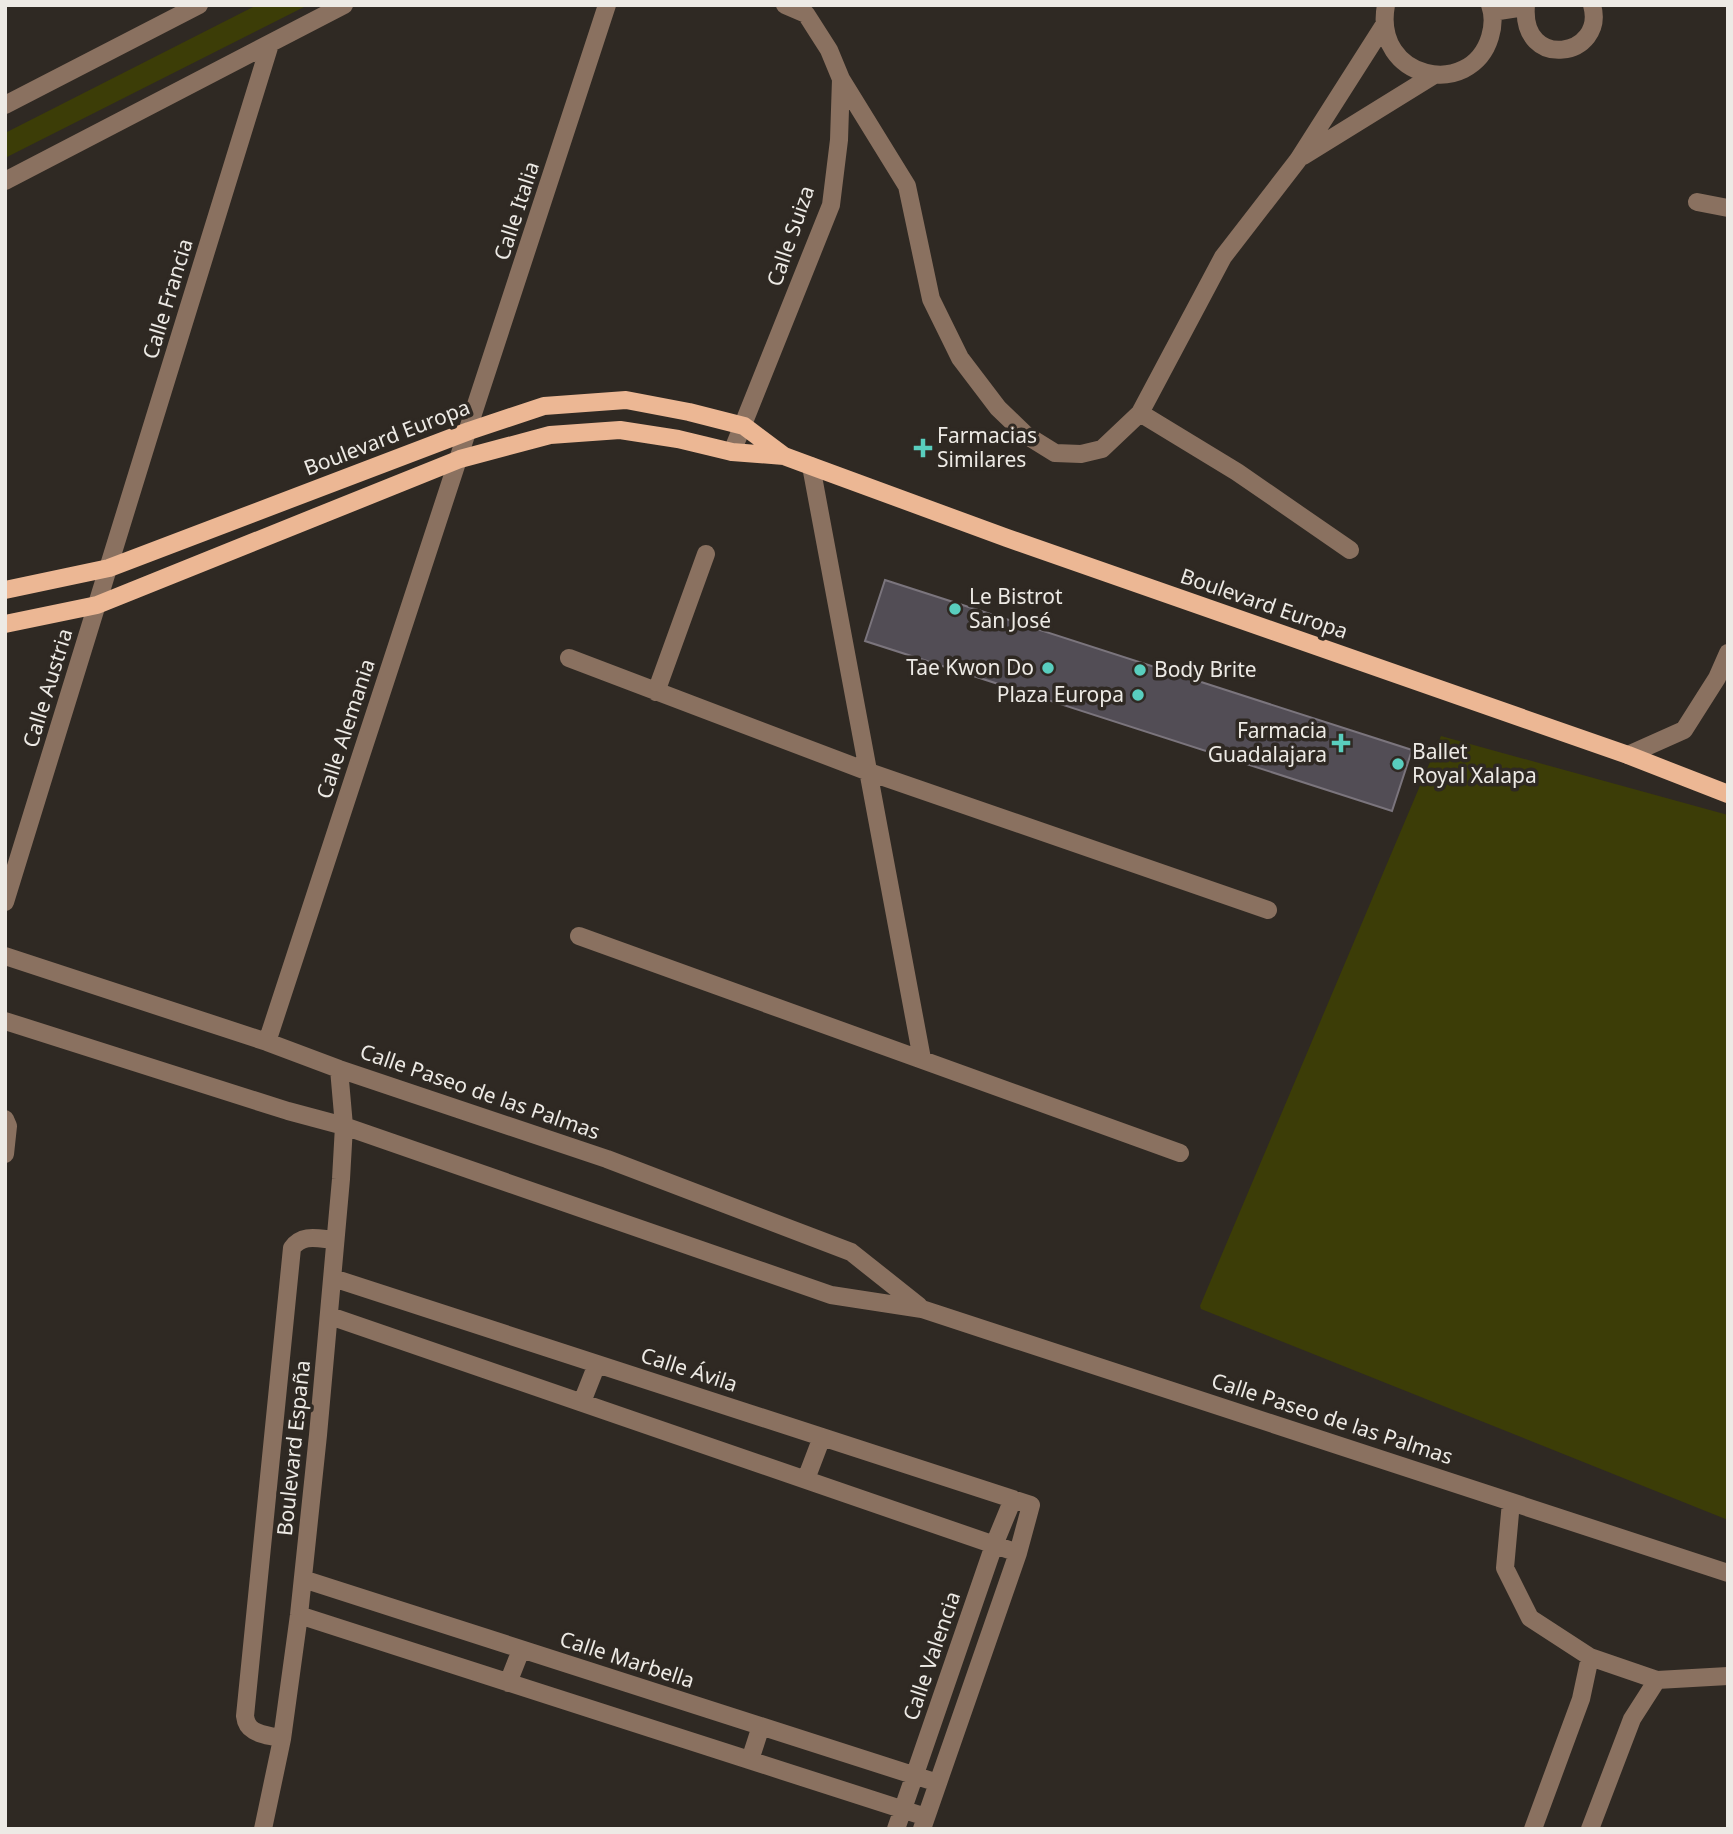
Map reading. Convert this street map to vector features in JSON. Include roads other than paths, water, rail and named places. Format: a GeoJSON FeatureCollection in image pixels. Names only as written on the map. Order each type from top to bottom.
{"type":"FeatureCollection","features":[{"type":"Feature","properties":{"kind":"main road","name":"Boulevard Europa"},"geometry":{"type":"LineString","coordinates":[[5,590],[109,568],[469,431],[544,406],[626,401],[689,412],[744,426],[784,456],[811,467],[1628,755],[1728,794]]}},
{"type":"Feature","properties":{"kind":"main road","name":"Boulevard Europa"},"geometry":{"type":"LineString","coordinates":[[5,624],[97,604],[460,459],[550,435],[620,430],[678,439],[732,452],[784,456]]}},
{"type":"Feature","properties":{"kind":"street"},"geometry":{"type":"LineString","coordinates":[[5,105],[199,5]]}},
{"type":"Feature","properties":{"kind":"street"},"geometry":{"type":"LineString","coordinates":[[5,181],[344,5]]}},
{"type":"Feature","properties":{"kind":"street","name":"Calle Italia"},"geometry":{"type":"LineString","coordinates":[[469,431],[607,5]]}},
{"type":"Feature","properties":{"kind":"street","name":"Calle Suiza"},"geometry":{"type":"LineString","coordinates":[[732,452],[831,205],[839,139],[841,79],[829,50],[806,14],[785,5]]}},
{"type":"Feature","properties":{"kind":"street"},"geometry":{"type":"LineString","coordinates":[[1387,5],[1384,24],[1387,39],[1395,53],[1405,64],[1434,75],[1450,74],[1466,68],[1478,57],[1490,36],[1491,8],[1526,6],[1527,29],[1533,38],[1551,50],[1563,51],[1574,48],[1590,32],[1594,22],[1592,5]]}},
{"type":"Feature","properties":{"kind":"street"},"geometry":{"type":"LineString","coordinates":[[841,79],[907,186],[931,299],[960,358],[999,408],[1026,435],[1055,453],[1081,454],[1102,449],[1140,413],[1223,257],[1298,160],[1384,24]]}},
{"type":"Feature","properties":{"kind":"street","name":"Calle Francia"},"geometry":{"type":"LineString","coordinates":[[109,568],[270,44]]}},
{"type":"Feature","properties":{"kind":"street"},"geometry":{"type":"LineString","coordinates":[[1298,160],[1434,75]]}},
{"type":"Feature","properties":{"kind":"street"},"geometry":{"type":"LineString","coordinates":[[1696,202],[1728,208]]}},
{"type":"Feature","properties":{"kind":"street"},"geometry":{"type":"LineString","coordinates":[[1140,413],[1237,472],[1350,550]]}},
{"type":"Feature","properties":{"kind":"street","name":"Calle Alemania"},"geometry":{"type":"LineString","coordinates":[[267,1042],[469,431]]}},
{"type":"Feature","properties":{"kind":"street"},"geometry":{"type":"LineString","coordinates":[[811,467],[922,1059]]}},
{"type":"Feature","properties":{"kind":"street"},"geometry":{"type":"LineString","coordinates":[[656,692],[706,554]]}},
{"type":"Feature","properties":{"kind":"street","name":"Calle Austria"},"geometry":{"type":"LineString","coordinates":[[5,902],[109,568]]}},
{"type":"Feature","properties":{"kind":"street"},"geometry":{"type":"LineString","coordinates":[[1628,755],[1684,730],[1717,678],[1728,653]]}},
{"type":"Feature","properties":{"kind":"street"},"geometry":{"type":"LineString","coordinates":[[569,658],[869,772],[1268,910]]}},
{"type":"Feature","properties":{"kind":"street"},"geometry":{"type":"LineString","coordinates":[[579,936],[1180,1153]]}},
{"type":"Feature","properties":{"kind":"street","name":"Calle Paseo de las Palmas"},"geometry":{"type":"LineString","coordinates":[[5,956],[267,1042],[607,1159],[851,1252],[922,1309]]}},
{"type":"Feature","properties":{"kind":"street","name":"Calle Paseo de las Palmas"},"geometry":{"type":"LineString","coordinates":[[5,1021],[288,1111],[344,1126],[831,1295],[922,1309],[1728,1573]]}},
{"type":"Feature","properties":{"kind":"street","name":"Boulevard España"},"geometry":{"type":"LineString","coordinates":[[263,1829],[282,1738],[299,1615],[330,1316],[344,1126],[340,1069]]}},
{"type":"Feature","properties":{"kind":"street"},"geometry":{"type":"LineString","coordinates":[[5,1119],[8,1126],[5,1154]]}},
{"type":"Feature","properties":{"kind":"street"},"geometry":{"type":"LineString","coordinates":[[282,1738],[250,1730],[245,1716],[292,1248],[297,1241],[304,1238],[335,1240]]}},
{"type":"Feature","properties":{"kind":"street","name":"Calle Ávila"},"geometry":{"type":"LineString","coordinates":[[333,1278],[1031,1505],[1018,1553]]}},
{"type":"Feature","properties":{"kind":"street"},"geometry":{"type":"LineString","coordinates":[[299,1615],[903,1809],[924,1823],[1018,1553],[330,1316]]}},
{"type":"Feature","properties":{"kind":"street"},"geometry":{"type":"LineString","coordinates":[[582,1402],[597,1364]]}},
{"type":"Feature","properties":{"kind":"street"},"geometry":{"type":"LineString","coordinates":[[806,1479],[822,1437]]}},
{"type":"Feature","properties":{"kind":"street","name":"Calle Valencia"},"geometry":{"type":"LineString","coordinates":[[896,1829],[1013,1499]]}},
{"type":"Feature","properties":{"kind":"street"},"geometry":{"type":"LineString","coordinates":[[1511,1502],[1505,1568],[1530,1618],[1590,1657],[1657,1680],[1728,1676]]}},
{"type":"Feature","properties":{"kind":"street","name":"Calle Marbella"},"geometry":{"type":"LineString","coordinates":[[303,1579],[938,1783]]}},
{"type":"Feature","properties":{"kind":"street"},"geometry":{"type":"LineString","coordinates":[[508,1683],[522,1650]]}},
{"type":"Feature","properties":{"kind":"street"},"geometry":{"type":"LineString","coordinates":[[1539,1827],[1581,1699],[1590,1657]]}},
{"type":"Feature","properties":{"kind":"street"},"geometry":{"type":"LineString","coordinates":[[1590,1829],[1632,1719],[1657,1680]]}},
{"type":"Feature","properties":{"kind":"street"},"geometry":{"type":"LineString","coordinates":[[750,1760],[761,1726]]}},
{"type":"Feature","properties":{"kind":"place","name":"Farmacias Similares"},"geometry":{"type":"Point","coordinates":[923,448]}},
{"type":"Feature","properties":{"kind":"place","name":"Le Bistrot San José"},"geometry":{"type":"Point","coordinates":[955,609]}},
{"type":"Feature","properties":{"kind":"place","name":"Tae Kwon Do"},"geometry":{"type":"Point","coordinates":[1048,668]}},
{"type":"Feature","properties":{"kind":"place","name":"Body Brite"},"geometry":{"type":"Point","coordinates":[1140,670]}},
{"type":"Feature","properties":{"kind":"place","name":"Plaza Europa"},"geometry":{"type":"Point","coordinates":[1138,695]}},
{"type":"Feature","properties":{"kind":"place","name":"Farmacia Guadalajara"},"geometry":{"type":"Point","coordinates":[1341,743]}},
{"type":"Feature","properties":{"kind":"place","name":"Ballet Royal Xalapa"},"geometry":{"type":"Point","coordinates":[1398,764]}}]}
